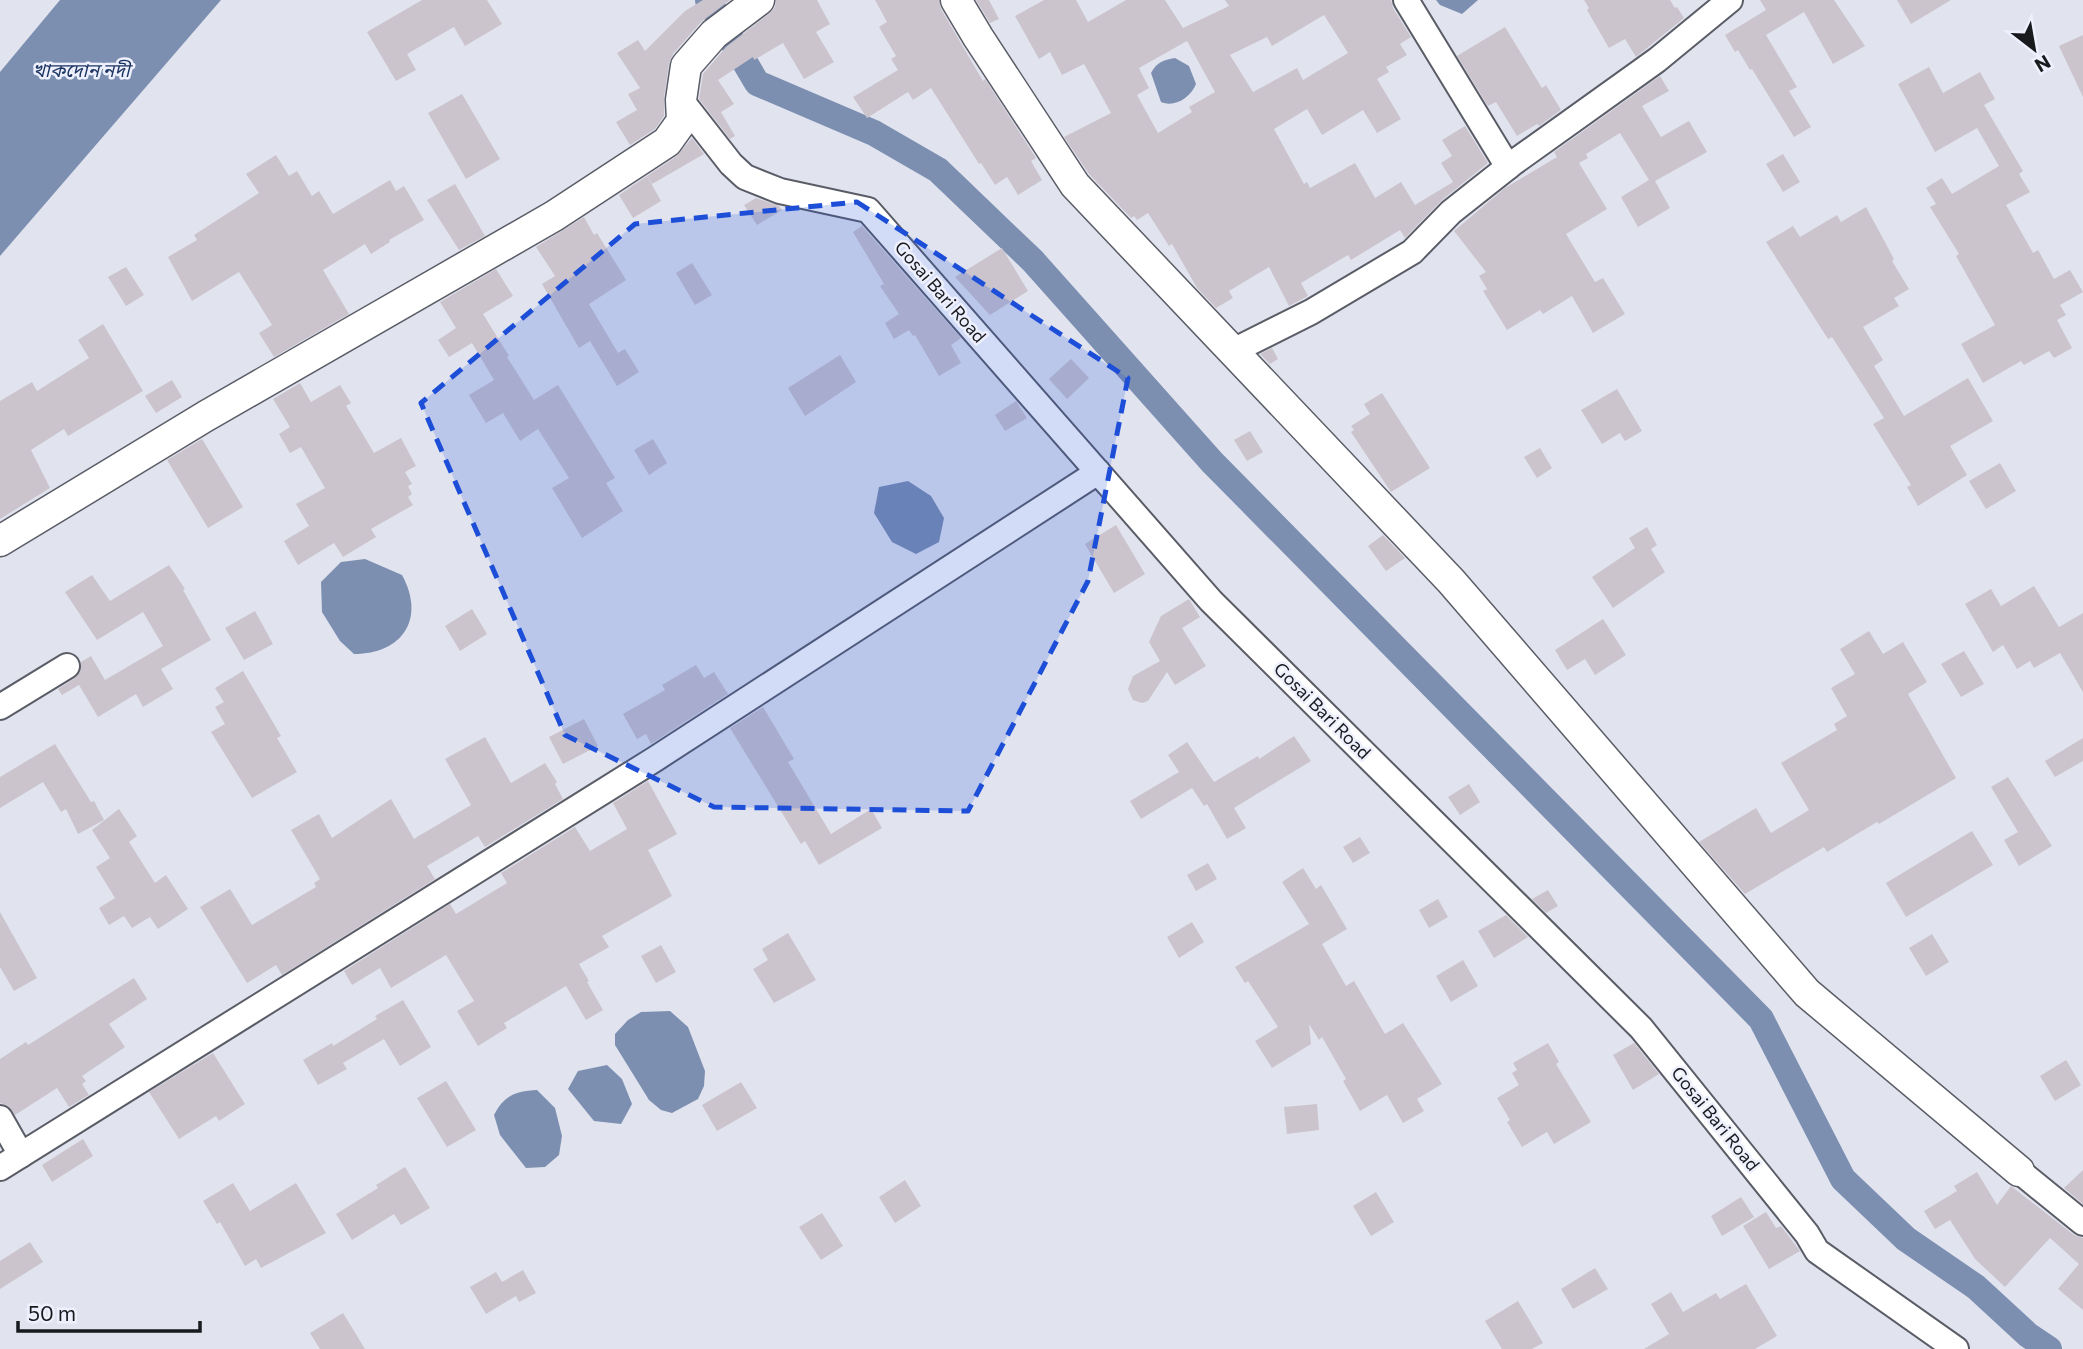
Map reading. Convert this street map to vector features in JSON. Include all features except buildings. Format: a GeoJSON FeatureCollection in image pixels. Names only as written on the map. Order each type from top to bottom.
{"type":"FeatureCollection","features":[{"type":"Feature","properties":{"kind":"street"},"geometry":{"type":"LineString","coordinates":[[956,0],[1075,185],[1451,581],[1807,993],[2083,1223]]}},
{"type":"Feature","properties":{"kind":"street"},"geometry":{"type":"LineString","coordinates":[[1406,0],[1508,167]]}},
{"type":"Feature","properties":{"kind":"street"},"geometry":{"type":"LineString","coordinates":[[1233,351],[1311,312],[1412,252],[1451,212],[1508,167],[1657,60],[1730,0]]}},
{"type":"Feature","properties":{"kind":"street"},"geometry":{"type":"LineString","coordinates":[[0,541],[206,415],[519,237],[667,142],[682,121],[681,100],[686,66],[714,34],[758,1]]}},
{"type":"Feature","properties":{"kind":"street","name":"Gosai Bari Road"},"geometry":{"type":"LineString","coordinates":[[681,100],[731,164],[745,177],[780,191],[868,210],[1211,601],[1641,1028],[1807,1234],[1817,1251],[1956,1349]]}},
{"type":"Feature","properties":{"kind":"street"},"geometry":{"type":"LineString","coordinates":[[0,1118],[10,1161],[655,759],[1098,472]]}},
{"type":"Feature","properties":{"kind":"street"},"geometry":{"type":"LineString","coordinates":[[0,707],[67,666]]}},
{"type":"Feature","properties":{"kind":"highlighted area"},"geometry":{"type":"Polygon","coordinates":[[[857,202],[1128,378],[1088,581],[968,811],[714,807],[565,735],[421,403],[635,224],[857,202]]]}},
{"type":"Feature","properties":{"kind":"water","name":"খাকদোন নদী"},"geometry":{"type":"Polygon","coordinates":[[[60,0],[221,0],[0,256],[0,72],[60,0]]]}},
{"type":"Feature","properties":{"kind":"water"},"geometry":{"type":"Polygon","coordinates":[[[1436,0],[1478,0],[1462,14],[1440,5],[1436,0]]]}},
{"type":"Feature","properties":{"kind":"water"},"geometry":{"type":"Polygon","coordinates":[[[1175,58],[1189,66],[1196,84],[1182,100],[1172,104],[1161,102],[1151,73],[1161,62],[1175,58]]]}},
{"type":"Feature","properties":{"kind":"water"},"geometry":{"type":"Polygon","coordinates":[[[908,481],[931,496],[944,518],[939,542],[916,554],[892,542],[874,513],[879,487],[908,481]]]}},
{"type":"Feature","properties":{"kind":"water"},"geometry":{"type":"Polygon","coordinates":[[[365,559],[402,575],[409,591],[410,619],[397,641],[385,648],[354,654],[340,641],[322,612],[321,582],[341,562],[365,559]]]}},
{"type":"Feature","properties":{"kind":"water"},"geometry":{"type":"Polygon","coordinates":[[[670,1011],[688,1027],[705,1071],[704,1086],[698,1099],[672,1113],[661,1110],[649,1100],[615,1045],[615,1034],[628,1020],[641,1012],[670,1011]]]}},
{"type":"Feature","properties":{"kind":"water"},"geometry":{"type":"Polygon","coordinates":[[[607,1065],[622,1079],[632,1104],[621,1124],[594,1121],[568,1089],[578,1071],[607,1065]]]}},
{"type":"Feature","properties":{"kind":"water"},"geometry":{"type":"Polygon","coordinates":[[[537,1090],[555,1108],[562,1136],[559,1155],[545,1167],[526,1168],[500,1135],[494,1115],[511,1095],[537,1090]]]}},
{"type":"Feature","properties":{"kind":"waterway"},"geometry":{"type":"LineString","coordinates":[[708,0],[757,83],[874,133],[938,170],[1033,261],[1212,462],[1761,1019],[1843,1179],[1906,1239],[1976,1287],[2028,1335],[2049,1349]]}}]}
